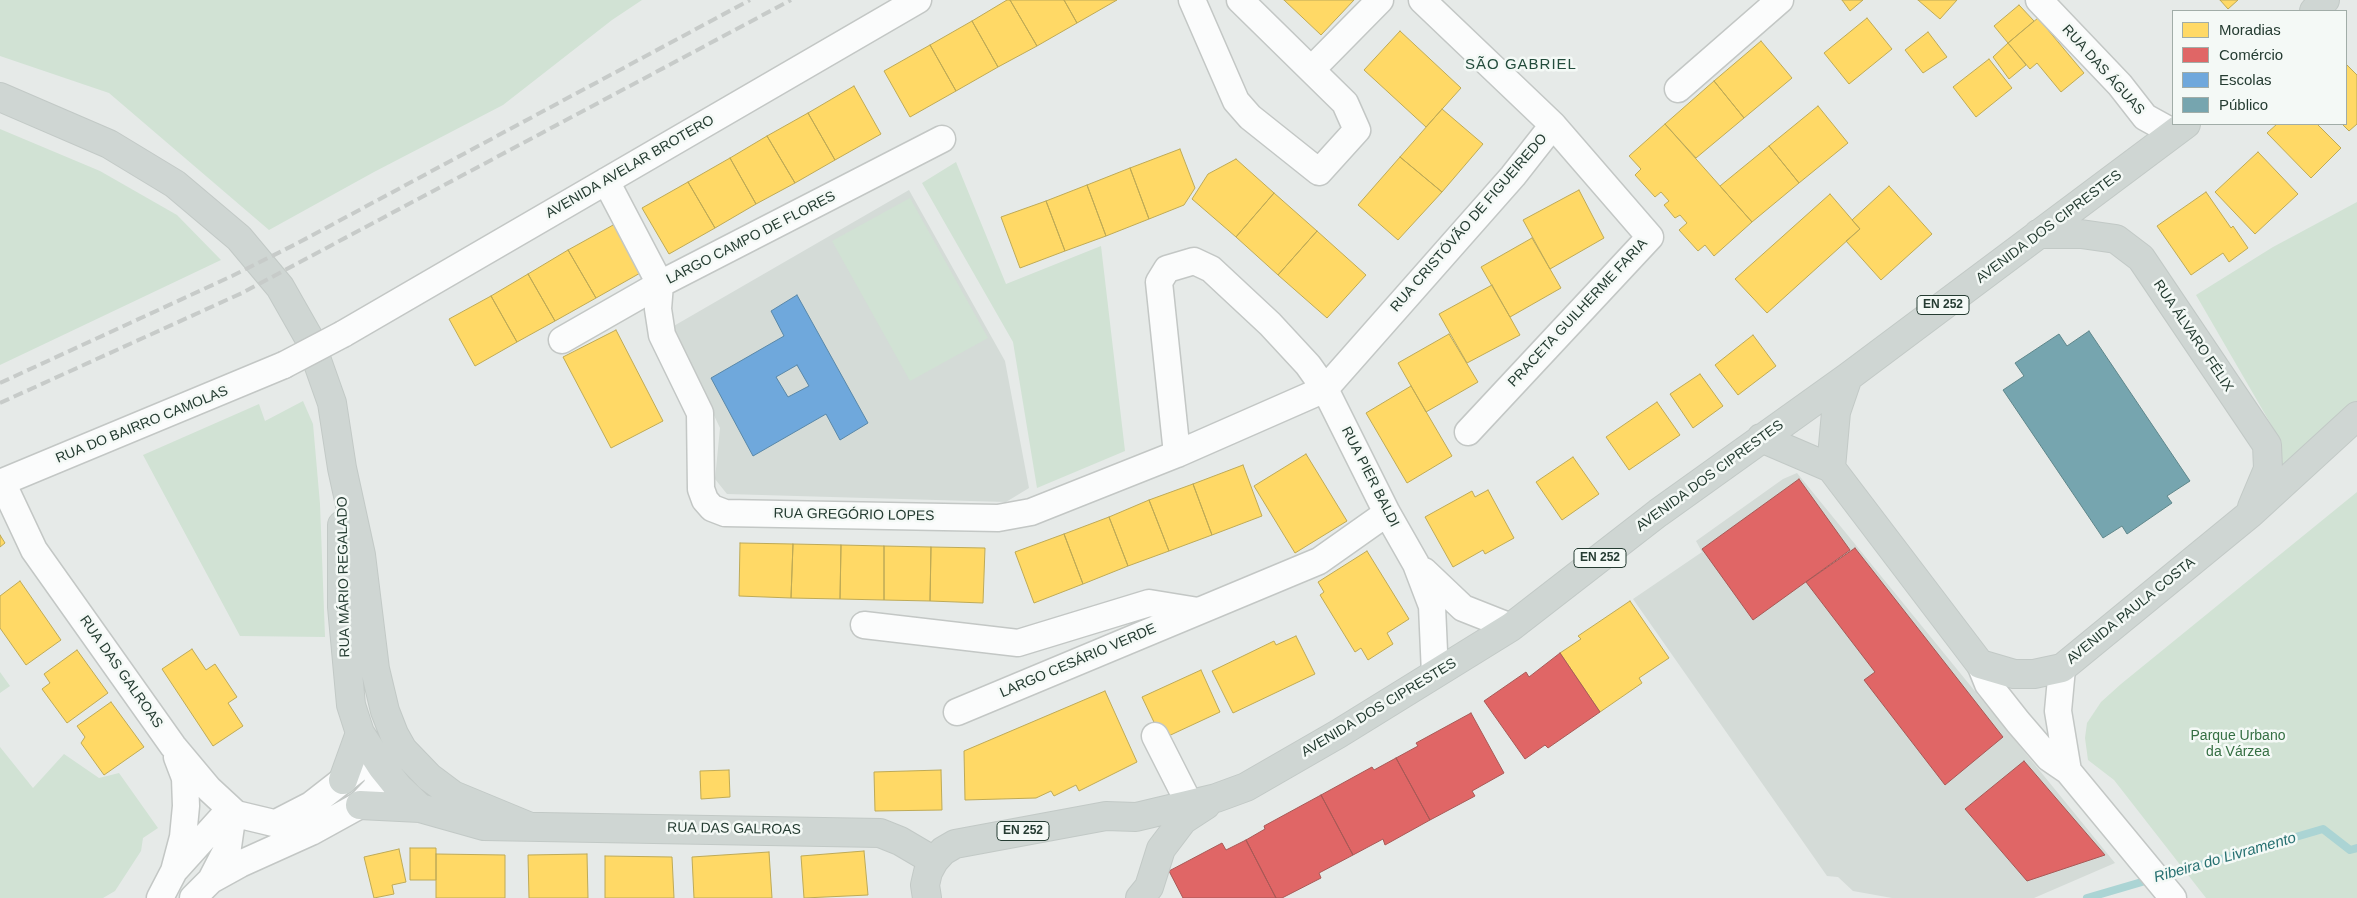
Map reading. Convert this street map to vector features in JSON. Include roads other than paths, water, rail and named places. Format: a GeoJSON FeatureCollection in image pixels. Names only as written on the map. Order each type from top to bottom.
{"type":"FeatureCollection","features":[{"type":"Feature","properties":{"kind":"main road"},"geometry":{"type":"LineString","coordinates":[[2315,10],[2325,0]]}},
{"type":"Feature","properties":{"kind":"main road","name":"RUA MÁRIO REGALADO"},"geometry":{"type":"LineString","coordinates":[[0,97],[100,140],[146,165],[195,199],[252,252],[290,300],[318,358],[332,403],[342,468],[361,555],[375,669],[385,711],[403,750]]}},
{"type":"Feature","properties":{"kind":"main road","name":"AVENIDA DOS CIPRESTES"},"geometry":{"type":"LineString","coordinates":[[927,898],[925,885],[934,861],[943,851],[955,844],[1106,816],[1136,817],[1216,798],[1246,787],[1338,734],[1511,627],[1658,513],[1848,377],[2180,129]]}},
{"type":"Feature","properties":{"kind":"main road","name":"RUA ÁLVARO FÉLIX"},"geometry":{"type":"LineString","coordinates":[[2038,234],[2081,234],[2116,239],[2141,258],[2267,445],[2268,469],[2250,514]]}},
{"type":"Feature","properties":{"kind":"main road"},"geometry":{"type":"LineString","coordinates":[[1831,468],[1836,412],[1848,377]]}},
{"type":"Feature","properties":{"kind":"main road","name":"AVENIDA PAULA COSTA"},"geometry":{"type":"LineString","coordinates":[[1980,664],[2014,674],[2034,674],[2062,668],[2250,514],[2357,416]]}},
{"type":"Feature","properties":{"kind":"main road"},"geometry":{"type":"LineString","coordinates":[[1761,438],[1831,468],[1980,664]]}},
{"type":"Feature","properties":{"kind":"main road","name":"RUA MÁRIO REGALADO"},"geometry":{"type":"LineString","coordinates":[[342,468],[342,607],[351,705],[360,733],[382,767]]}},
{"type":"Feature","properties":{"kind":"main road"},"geometry":{"type":"LineString","coordinates":[[343,780],[360,733]]}},
{"type":"Feature","properties":{"kind":"main road","name":"RUA DAS GALROAS"},"geometry":{"type":"LineString","coordinates":[[403,750],[429,777],[453,794],[528,826]]}},
{"type":"Feature","properties":{"kind":"main road","name":"RUA DAS GALROAS"},"geometry":{"type":"LineString","coordinates":[[382,767],[399,788],[420,808],[484,826],[858,831],[889,836],[934,861]]}},
{"type":"Feature","properties":{"kind":"main road","name":"AVENIDA DOS CIPRESTES"},"geometry":{"type":"LineString","coordinates":[[1140,898],[1149,887],[1160,849],[1183,820],[1216,798]]}},
{"type":"Feature","properties":{"kind":"main road"},"geometry":{"type":"LineString","coordinates":[[360,805],[420,808]]}},
{"type":"Feature","properties":{"kind":"main road"},"geometry":{"type":"LineString","coordinates":[[1117,817],[1128,820],[1146,836],[1155,861]]}},
{"type":"Feature","properties":{"kind":"street","name":"AVENIDA AVELAR BROTERO"},"geometry":{"type":"LineString","coordinates":[[284,365],[343,334],[918,0]]}},
{"type":"Feature","properties":{"kind":"street"},"geometry":{"type":"LineString","coordinates":[[1192,0],[1236,101],[1250,116],[1319,172],[1357,130],[1345,102],[1240,0]]}},
{"type":"Feature","properties":{"kind":"street"},"geometry":{"type":"LineString","coordinates":[[1312,69],[1380,0]]}},
{"type":"Feature","properties":{"kind":"street","name":"RUA CRISTÓVÃO DE FIGUEIREDO"},"geometry":{"type":"LineString","coordinates":[[1325,390],[1513,176],[1553,125],[1422,0]]}},
{"type":"Feature","properties":{"kind":"street"},"geometry":{"type":"LineString","coordinates":[[1678,89],[1780,0]]}},
{"type":"Feature","properties":{"kind":"street","name":"RUA DAS ÁGUAS"},"geometry":{"type":"LineString","coordinates":[[2039,0],[2120,85],[2145,117],[2180,129]]}},
{"type":"Feature","properties":{"kind":"street","name":"PRACETA GUILHERME FARIA"},"geometry":{"type":"LineString","coordinates":[[1468,432],[1650,237],[1553,125]]}},
{"type":"Feature","properties":{"kind":"street","name":"LARGO CAMPO DE FLORES"},"geometry":{"type":"LineString","coordinates":[[562,340],[660,284],[942,139]]}},
{"type":"Feature","properties":{"kind":"street"},"geometry":{"type":"LineString","coordinates":[[606,181],[660,284]]}},
{"type":"Feature","properties":{"kind":"street","name":"RUA PIER BALDI"},"geometry":{"type":"LineString","coordinates":[[1177,454],[1159,282],[1167,269],[1194,261],[1211,269],[1289,344],[1325,390],[1386,512],[1416,564],[1432,606],[1435,674]]}},
{"type":"Feature","properties":{"kind":"street","name":"RUA GREGÓRIO LOPES"},"geometry":{"type":"LineString","coordinates":[[660,284],[658,309],[662,335],[700,413],[701,489],[705,500],[712,508],[725,513],[998,518],[1031,512],[1059,503],[1325,390]]}},
{"type":"Feature","properties":{"kind":"street","name":"RUA DO BAIRRO CAMOLAS"},"geometry":{"type":"LineString","coordinates":[[1,483],[284,365]]}},
{"type":"Feature","properties":{"kind":"street","name":"RUA DAS GALROAS"},"geometry":{"type":"LineString","coordinates":[[1,483],[34,550],[174,746],[208,789],[230,809],[244,816],[310,832]]}},
{"type":"Feature","properties":{"kind":"street","name":"LARGO CESÁRIO VERDE"},"geometry":{"type":"LineString","coordinates":[[957,712],[1319,560],[1386,512]]}},
{"type":"Feature","properties":{"kind":"street","name":"RUA PIER BALDI"},"geometry":{"type":"LineString","coordinates":[[1416,564],[1455,603],[1473,614],[1511,627]]}},
{"type":"Feature","properties":{"kind":"street","name":"LARGO CESÁRIO VERDE"},"geometry":{"type":"LineString","coordinates":[[864,625],[1018,643],[1149,603],[1199,611]]}},
{"type":"Feature","properties":{"kind":"street"},"geometry":{"type":"LineString","coordinates":[[1980,664],[1988,684],[2018,722],[2048,758],[2068,771],[2173,898]]}},
{"type":"Feature","properties":{"kind":"street"},"geometry":{"type":"LineString","coordinates":[[2062,668],[2058,712],[2068,771]]}},
{"type":"Feature","properties":{"kind":"street"},"geometry":{"type":"LineString","coordinates":[[1155,736],[1190,805]]}},
{"type":"Feature","properties":{"kind":"street"},"geometry":{"type":"LineString","coordinates":[[160,898],[174,871],[183,836],[186,806],[185,778],[174,746]]}},
{"type":"Feature","properties":{"kind":"street"},"geometry":{"type":"LineString","coordinates":[[202,889],[240,864],[310,832],[360,805],[376,788],[382,767],[403,750]]}},
{"type":"Feature","properties":{"kind":"street"},"geometry":{"type":"LineString","coordinates":[[276,823],[311,805],[363,765],[382,767]]}},
{"type":"Feature","properties":{"kind":"street"},"geometry":{"type":"LineString","coordinates":[[174,871],[230,809]]}},
{"type":"Feature","properties":{"kind":"street"},"geometry":{"type":"LineString","coordinates":[[202,889],[228,847],[231,826],[230,809]]}},
{"type":"Feature","properties":{"kind":"waterway","name":"Ribeira do Livramento"},"geometry":{"type":"LineString","coordinates":[[2087,898],[2323,829],[2350,850],[2357,848]]}},
{"type":"Feature","properties":{"kind":"railway"},"geometry":{"type":"LineString","coordinates":[[0,383],[232,276],[296,244],[750,0]]}},
{"type":"Feature","properties":{"kind":"railway"},"geometry":{"type":"LineString","coordinates":[[0,403],[242,293],[791,0]]}},
{"type":"Feature","properties":{"kind":"district","name":"SÃO GABRIEL"},"geometry":{"type":"Point","coordinates":[1521,65]}},
{"type":"Feature","properties":{"kind":"park label","name":"Parque Urbano da Várzea"},"geometry":{"type":"Point","coordinates":[2238,744]}}]}
